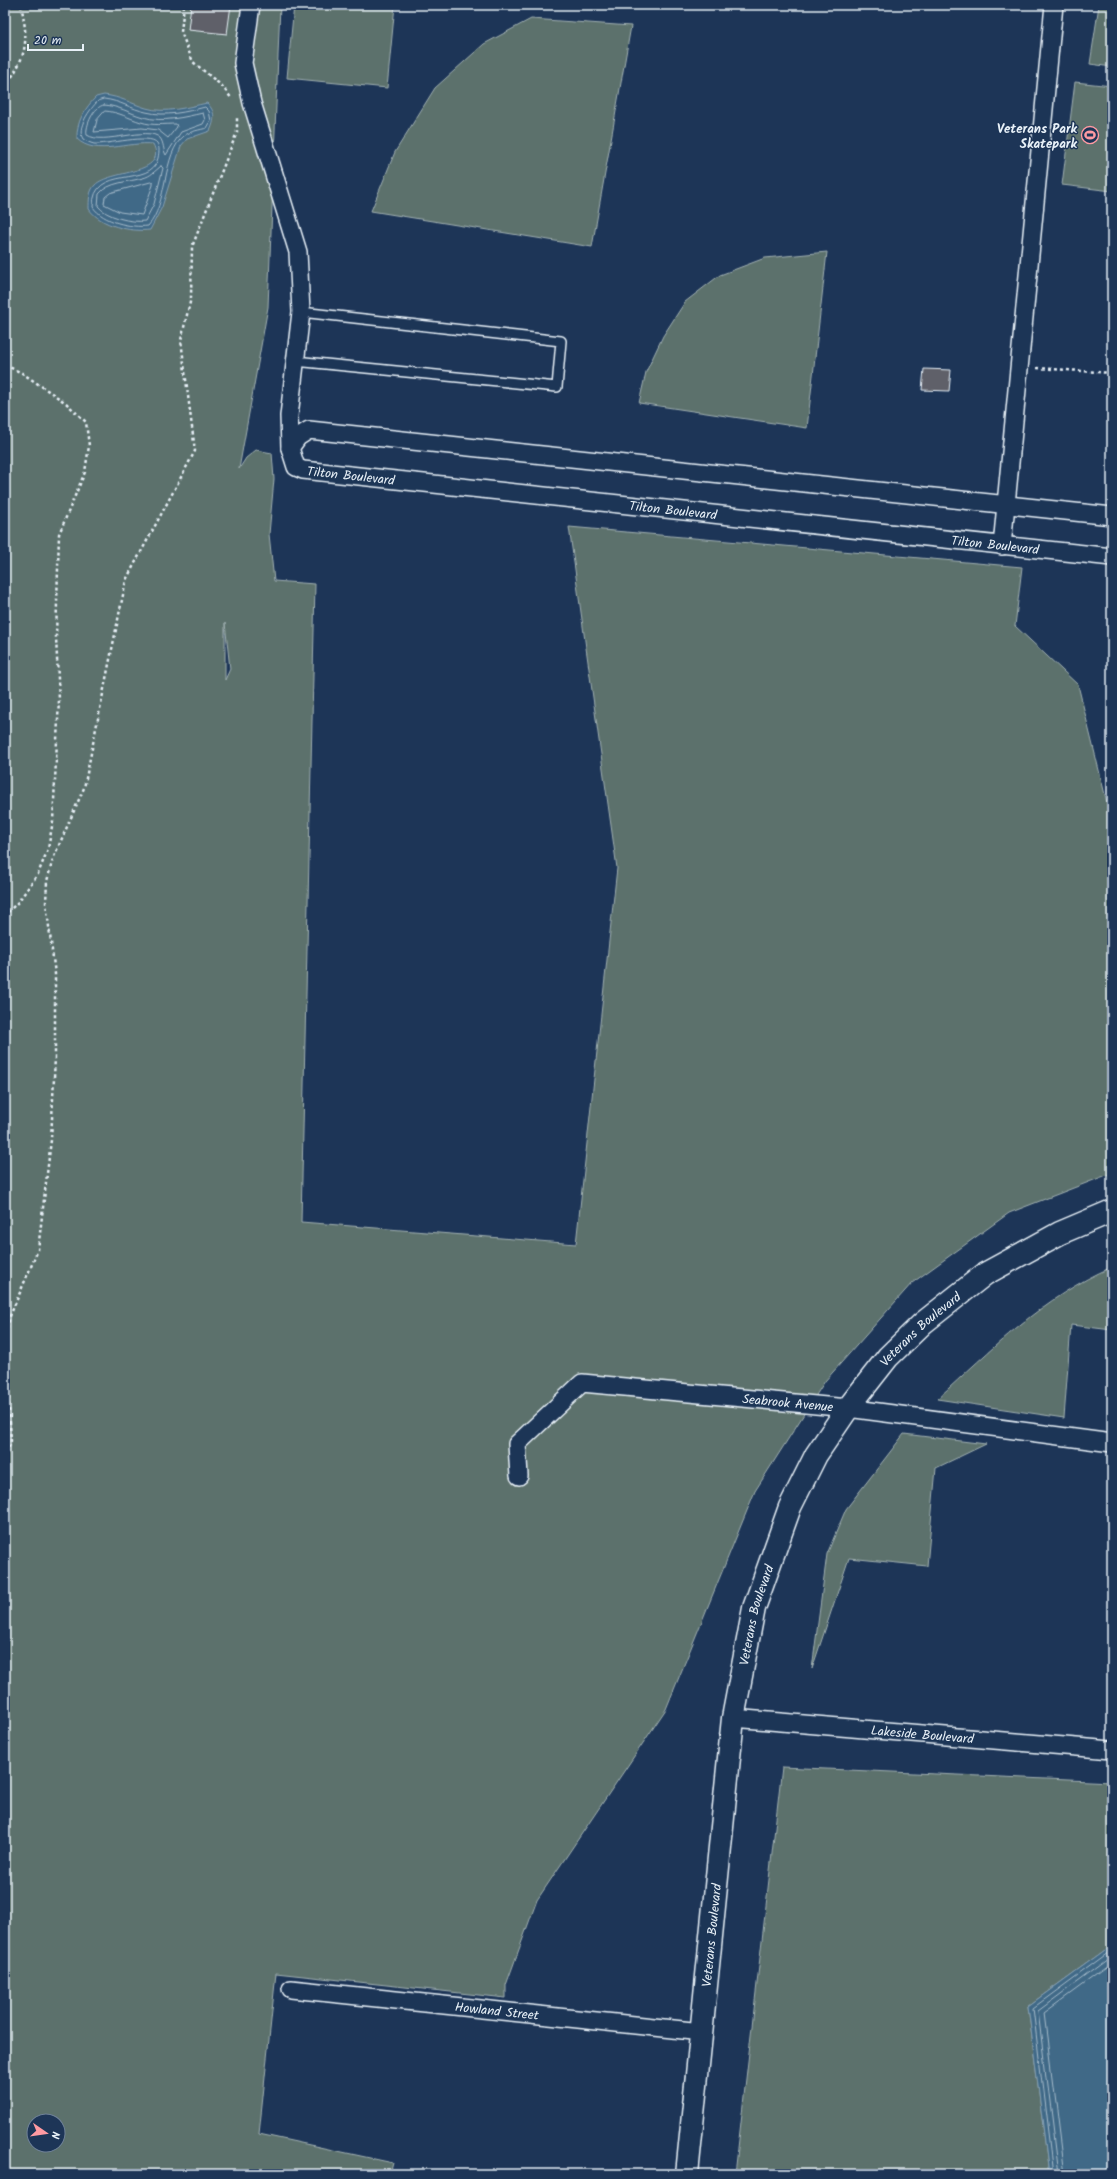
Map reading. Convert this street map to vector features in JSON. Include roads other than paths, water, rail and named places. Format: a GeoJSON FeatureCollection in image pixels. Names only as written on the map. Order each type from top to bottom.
{"type":"FeatureCollection","features":[{"type":"Feature","properties":{"kind":"main road","name":"Veterans Boulevard"},"geometry":{"type":"LineString","coordinates":[[687,2174],[733,1718],[754,1608],[790,1508],[816,1455],[848,1408],[888,1357],[923,1323],[984,1274],[1060,1233],[1112,1211]]}},
{"type":"Feature","properties":{"kind":"street","name":"Tilton Boulevard"},"geometry":{"type":"LineString","coordinates":[[251,5],[243,63],[252,103],[298,252],[301,312],[289,416],[290,448],[296,467],[303,470],[1112,557]]}},
{"type":"Feature","properties":{"kind":"street"},"geometry":{"type":"LineString","coordinates":[[1002,546],[1004,505],[1054,5]]}},
{"type":"Feature","properties":{"kind":"street"},"geometry":{"type":"LineString","coordinates":[[290,448],[298,437],[309,430],[666,467],[1112,516]]}},
{"type":"Feature","properties":{"kind":"street","name":"Seabrook Avenue"},"geometry":{"type":"LineString","coordinates":[[519,1476],[517,1444],[582,1384],[848,1408],[1112,1443]]}},
{"type":"Feature","properties":{"kind":"street","name":"Lakeside Boulevard"},"geometry":{"type":"LineString","coordinates":[[733,1718],[1112,1750]]}},
{"type":"Feature","properties":{"kind":"street","name":"Howland Street"},"geometry":{"type":"LineString","coordinates":[[291,1989],[702,2032]]}},
{"type":"Feature","properties":{"kind":"lane"},"geometry":{"type":"LineString","coordinates":[[295,361],[557,387],[560,341],[301,312]]}},
{"type":"Feature","properties":{"kind":"water"},"geometry":{"type":"Polygon","coordinates":[[[104,95],[153,110],[169,110],[207,103],[212,110],[214,120],[210,131],[187,139],[181,146],[162,207],[150,230],[134,230],[116,227],[101,220],[89,209],[90,193],[95,185],[102,180],[145,167],[153,161],[156,154],[153,144],[134,144],[103,148],[85,144],[77,139],[80,121],[88,106],[96,97],[104,95]]]}},
{"type":"Feature","properties":{"kind":"water"},"geometry":{"type":"Polygon","coordinates":[[[1112,1945],[1112,2174],[1049,2174],[1028,2006],[1112,1945]]]}},
{"type":"Feature","properties":{"kind":"place","name":"Veterans Park Skatepark"},"geometry":{"type":"Point","coordinates":[1090,135]}}]}
